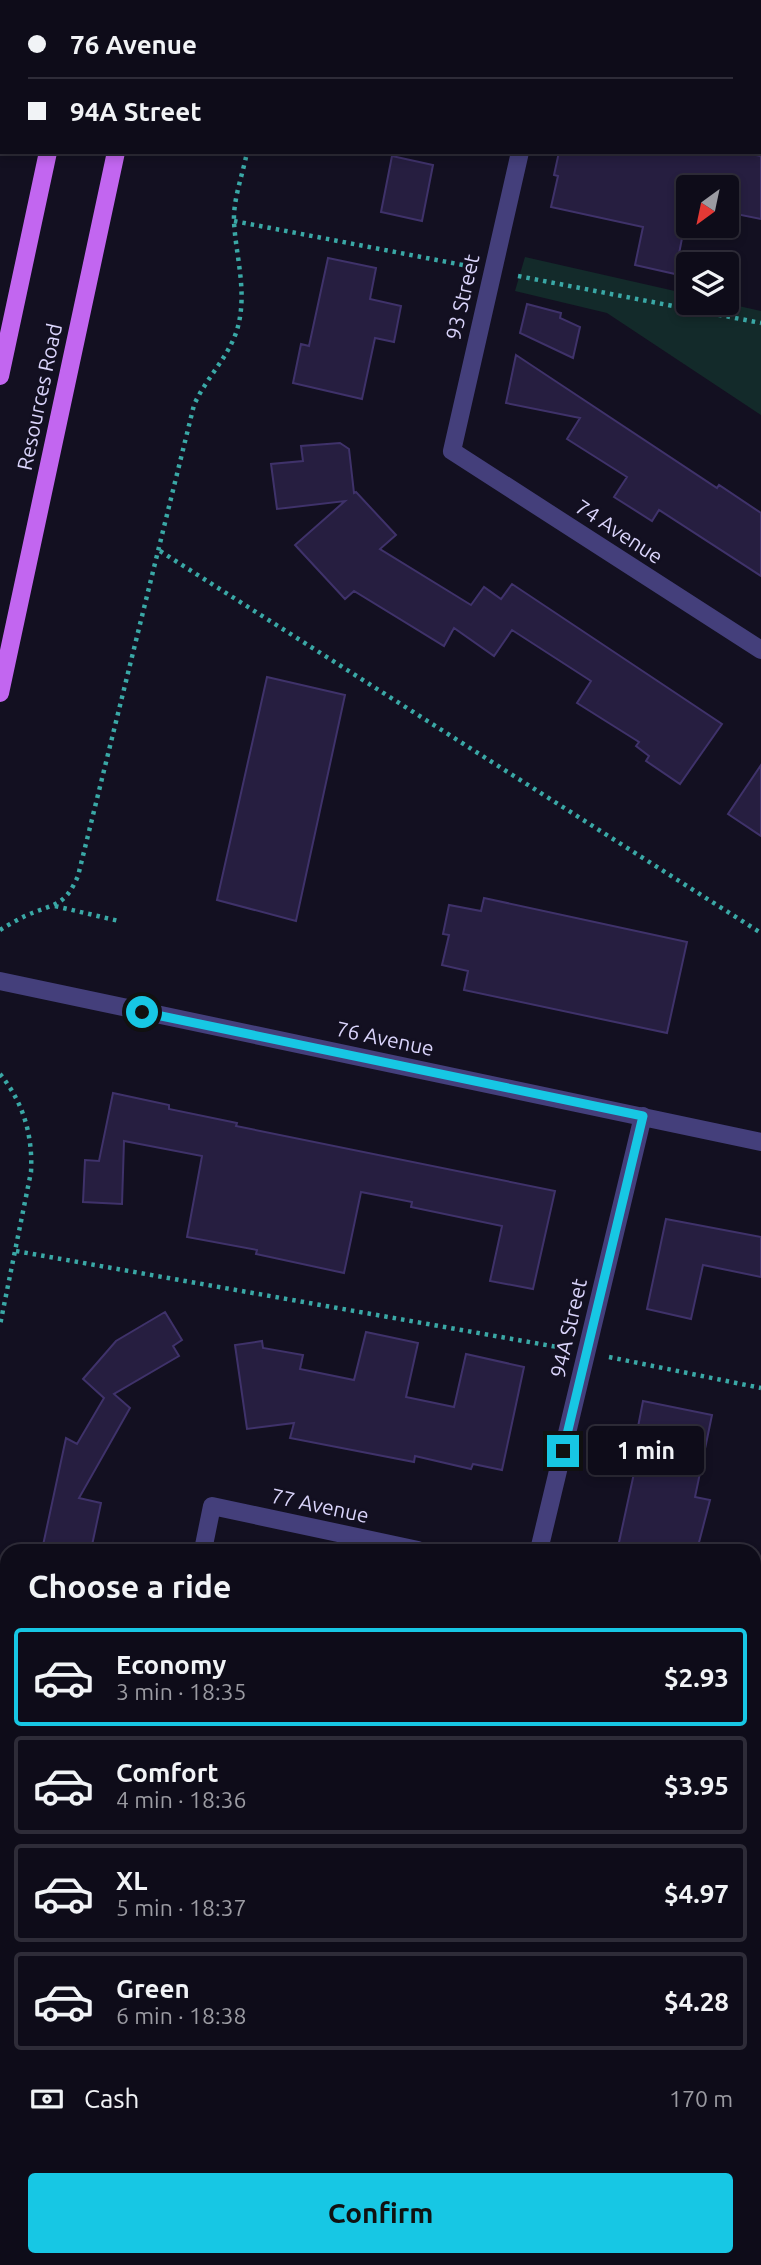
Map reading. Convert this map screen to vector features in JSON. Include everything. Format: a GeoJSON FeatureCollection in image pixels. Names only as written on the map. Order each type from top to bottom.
{"type":"FeatureCollection","features":[{"type":"Feature","properties":{"kind":"main road","name":"Resources Road"},"geometry":{"type":"LineString","coordinates":[[0,376],[48,154]]}},
{"type":"Feature","properties":{"kind":"main road","name":"Resources Road"},"geometry":{"type":"LineString","coordinates":[[0,693],[116,154]]}},
{"type":"Feature","properties":{"kind":"street","name":"93 Street"},"geometry":{"type":"LineString","coordinates":[[452,451],[520,154]]}},
{"type":"Feature","properties":{"kind":"street","name":"74 Avenue"},"geometry":{"type":"LineString","coordinates":[[452,451],[761,650]]}},
{"type":"Feature","properties":{"kind":"street","name":"76 Avenue"},"geometry":{"type":"LineString","coordinates":[[0,981],[761,1142]]}},
{"type":"Feature","properties":{"kind":"street","name":"94A Street"},"geometry":{"type":"LineString","coordinates":[[540,1544],[643,1116]]}},
{"type":"Feature","properties":{"kind":"street","name":"77 Avenue"},"geometry":{"type":"LineString","coordinates":[[204,1544],[212,1506],[390,1544]]}},
{"type":"Feature","properties":{"kind":"path"},"geometry":{"type":"LineString","coordinates":[[0,930],[27,915],[61,903],[71,892],[78,876],[194,405],[201,390],[228,352],[237,328],[242,274],[234,221],[247,154]]}},
{"type":"Feature","properties":{"kind":"path"},"geometry":{"type":"LineString","coordinates":[[234,221],[761,323]]}},
{"type":"Feature","properties":{"kind":"path"},"geometry":{"type":"LineString","coordinates":[[160,551],[761,933]]}},
{"type":"Feature","properties":{"kind":"path"},"geometry":{"type":"LineString","coordinates":[[54,906],[119,921]]}},
{"type":"Feature","properties":{"kind":"path"},"geometry":{"type":"LineString","coordinates":[[0,1074],[13,1090],[33,1147],[31,1172],[0,1325]]}},
{"type":"Feature","properties":{"kind":"path"},"geometry":{"type":"LineString","coordinates":[[16,1251],[587,1352],[761,1388]]}},
{"type":"Feature","properties":{"kind":"green space"},"geometry":{"type":"Polygon","coordinates":[[[525,257],[676,291],[676,315],[739,315],[739,306],[761,311],[761,415],[607,313],[515,291],[525,257]]]}},
{"type":"Feature","properties":{"kind":"building"},"geometry":{"type":"Polygon","coordinates":[[[559,154],[761,156],[761,219],[739,215],[739,175],[676,175],[676,238],[682,238],[679,252],[676,252],[675,274],[635,265],[643,227],[551,207],[558,176],[554,175],[559,154]]]}},
{"type":"Feature","properties":{"kind":"building"},"geometry":{"type":"Polygon","coordinates":[[[392,156],[433,165],[422,221],[381,212],[392,156]]]}},
{"type":"Feature","properties":{"kind":"building"},"geometry":{"type":"Polygon","coordinates":[[[328,258],[376,268],[370,299],[401,306],[394,342],[375,338],[362,399],[293,383],[301,344],[309,346],[328,258]]]}},
{"type":"Feature","properties":{"kind":"building"},"geometry":{"type":"Polygon","coordinates":[[[527,304],[561,313],[560,318],[580,327],[573,358],[520,333],[527,304]]]}},
{"type":"Feature","properties":{"kind":"building"},"geometry":{"type":"Polygon","coordinates":[[[516,355],[717,488],[719,485],[761,513],[761,576],[659,510],[652,521],[614,497],[627,477],[567,439],[580,418],[506,403],[516,355]]]}},
{"type":"Feature","properties":{"kind":"building"},"geometry":{"type":"Polygon","coordinates":[[[340,443],[349,449],[354,493],[356,492],[396,535],[380,549],[471,605],[484,587],[501,599],[512,584],[722,724],[680,784],[646,761],[649,756],[636,746],[639,742],[577,703],[591,681],[512,630],[494,656],[454,628],[444,646],[354,591],[345,599],[295,545],[345,501],[277,509],[271,464],[303,461],[301,446],[340,443]]]}},
{"type":"Feature","properties":{"kind":"building"},"geometry":{"type":"Polygon","coordinates":[[[267,677],[345,695],[296,921],[217,900],[267,677]]]}},
{"type":"Feature","properties":{"kind":"building"},"geometry":{"type":"Polygon","coordinates":[[[761,765],[761,836],[728,814],[761,765]]]}},
{"type":"Feature","properties":{"kind":"building"},"geometry":{"type":"Polygon","coordinates":[[[484,898],[687,942],[667,1033],[464,990],[468,971],[442,965],[449,935],[443,934],[449,905],[481,911],[484,898]]]}},
{"type":"Feature","properties":{"kind":"building"},"geometry":{"type":"Polygon","coordinates":[[[113,1093],[169,1105],[169,1109],[237,1123],[236,1126],[555,1191],[533,1289],[490,1281],[502,1226],[411,1207],[412,1202],[361,1192],[344,1273],[256,1254],[257,1250],[187,1237],[202,1156],[124,1141],[122,1204],[83,1202],[85,1160],[99,1161],[113,1093]]]}},
{"type":"Feature","properties":{"kind":"building"},"geometry":{"type":"Polygon","coordinates":[[[666,1219],[761,1237],[761,1277],[703,1265],[691,1319],[647,1309],[666,1219]]]}},
{"type":"Feature","properties":{"kind":"building"},"geometry":{"type":"Polygon","coordinates":[[[165,1312],[182,1340],[173,1346],[179,1356],[114,1394],[130,1408],[79,1498],[101,1503],[92,1544],[43,1544],[66,1438],[77,1444],[104,1398],[83,1379],[116,1341],[165,1312]]]}},
{"type":"Feature","properties":{"kind":"building"},"geometry":{"type":"Polygon","coordinates":[[[366,1332],[418,1343],[406,1397],[454,1407],[466,1354],[524,1367],[502,1470],[473,1464],[471,1469],[415,1456],[414,1462],[290,1438],[294,1423],[247,1429],[235,1345],[262,1341],[263,1348],[303,1355],[300,1369],[354,1380],[366,1332]]]}},
{"type":"Feature","properties":{"kind":"building"},"geometry":{"type":"Polygon","coordinates":[[[643,1401],[712,1415],[695,1497],[710,1500],[699,1544],[619,1544],[636,1464],[631,1463],[643,1401]]]}},
{"type":"Feature","properties":{"kind":"route"},"geometry":{"type":"LineString","coordinates":[[142,1012],[643,1116],[563,1451]]}}]}
